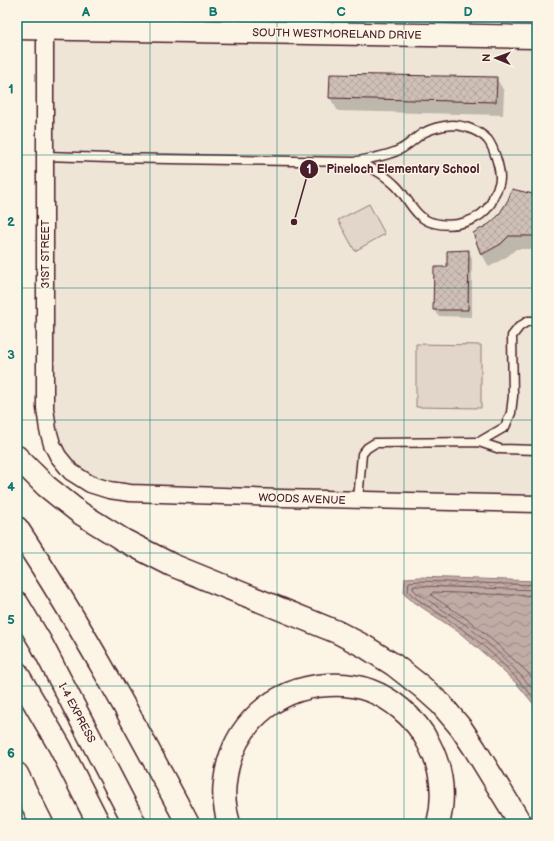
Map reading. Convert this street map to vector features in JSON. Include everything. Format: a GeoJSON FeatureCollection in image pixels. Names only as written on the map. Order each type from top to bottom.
{"type":"FeatureCollection","features":[{"type":"Feature","properties":{"kind":"main road","name":"SOUTH WESTMORELAND DRIVE"},"geometry":{"type":"LineString","coordinates":[[17,28],[235,24],[537,37]]}},
{"type":"Feature","properties":{"kind":"main road"},"geometry":{"type":"LineString","coordinates":[[17,457],[46,486],[80,513],[125,541],[172,565],[337,632],[364,646],[394,665],[441,704],[461,728],[476,749],[521,824]]}},
{"type":"Feature","properties":{"kind":"main road"},"geometry":{"type":"LineString","coordinates":[[17,528],[80,630],[145,744],[188,824]]}},
{"type":"Feature","properties":{"kind":"main road","name":"I-4 EXPRESS"},"geometry":{"type":"LineString","coordinates":[[17,603],[41,643],[135,824]]}},
{"type":"Feature","properties":{"kind":"main road"},"geometry":{"type":"LineString","coordinates":[[17,673],[60,747],[99,824]]}},
{"type":"Feature","properties":{"kind":"main road"},"geometry":{"type":"LineString","coordinates":[[229,824],[224,798],[224,782],[227,767],[234,747],[250,722],[269,704],[294,691],[315,686],[341,684],[370,690],[388,699],[409,716],[423,733],[434,755],[441,779],[441,805],[438,824]]}},
{"type":"Feature","properties":{"kind":"main road"},"geometry":{"type":"LineString","coordinates":[[145,744],[178,824]]}},
{"type":"Feature","properties":{"kind":"main road"},"geometry":{"type":"LineString","coordinates":[[17,774],[42,824]]}},
{"type":"Feature","properties":{"kind":"street","name":"31ST STREET"},"geometry":{"type":"LineString","coordinates":[[45,28],[45,408],[48,430],[52,444],[58,456],[71,472]]}},
{"type":"Feature","properties":{"kind":"street","name":"WOODS AVENUE"},"geometry":{"type":"LineString","coordinates":[[71,472],[90,484],[109,490],[130,493],[537,504]]}},
{"type":"Feature","properties":{"kind":"lane"},"geometry":{"type":"LineString","coordinates":[[45,156],[354,162],[390,154],[400,150],[423,133],[439,127],[453,125],[465,127],[475,131],[488,140],[494,152],[500,178],[491,204],[483,212],[464,223],[450,225],[433,223],[422,218],[394,184],[377,170],[354,162]]}},
{"type":"Feature","properties":{"kind":"lane"},"geometry":{"type":"LineString","coordinates":[[479,442],[505,427],[511,413],[513,396],[512,336],[518,327],[528,321],[537,321]]}},
{"type":"Feature","properties":{"kind":"lane"},"geometry":{"type":"LineString","coordinates":[[358,500],[362,454],[367,448],[375,443],[479,442],[500,449],[537,450]]}},
{"type":"Feature","properties":{"kind":"shaded area"},"geometry":{"type":"Polygon","coordinates":[[[69,37],[537,42],[537,496],[131,487],[101,480],[81,470],[67,455],[56,435],[52,416],[52,50],[57,41],[69,37]]]}},
{"type":"Feature","properties":{"kind":"shaded area"},"geometry":{"type":"Polygon","coordinates":[[[369,204],[385,234],[355,251],[338,220],[369,204]]]}},
{"type":"Feature","properties":{"kind":"shaded area"},"geometry":{"type":"Polygon","coordinates":[[[416,344],[481,345],[481,408],[416,407],[416,344]]]}},
{"type":"Feature","properties":{"kind":"water"},"geometry":{"type":"Polygon","coordinates":[[[419,577],[537,581],[537,708],[517,684],[460,633],[404,594],[405,578],[419,577]]]}},
{"type":"Feature","properties":{"kind":"building"},"geometry":{"type":"Polygon","coordinates":[[[330,74],[497,77],[496,102],[329,98],[330,74]]]}},
{"type":"Feature","properties":{"kind":"building"},"geometry":{"type":"Polygon","coordinates":[[[512,189],[537,195],[537,236],[509,236],[501,244],[481,255],[473,233],[489,224],[498,216],[508,200],[512,189]]]}},
{"type":"Feature","properties":{"kind":"building"},"geometry":{"type":"Polygon","coordinates":[[[469,250],[468,310],[433,310],[434,267],[447,267],[447,251],[469,250]]]}},
{"type":"Feature","properties":{"kind":"place","name":"Pineloch Elementary School"},"geometry":{"type":"Point","coordinates":[294,222]}}]}
